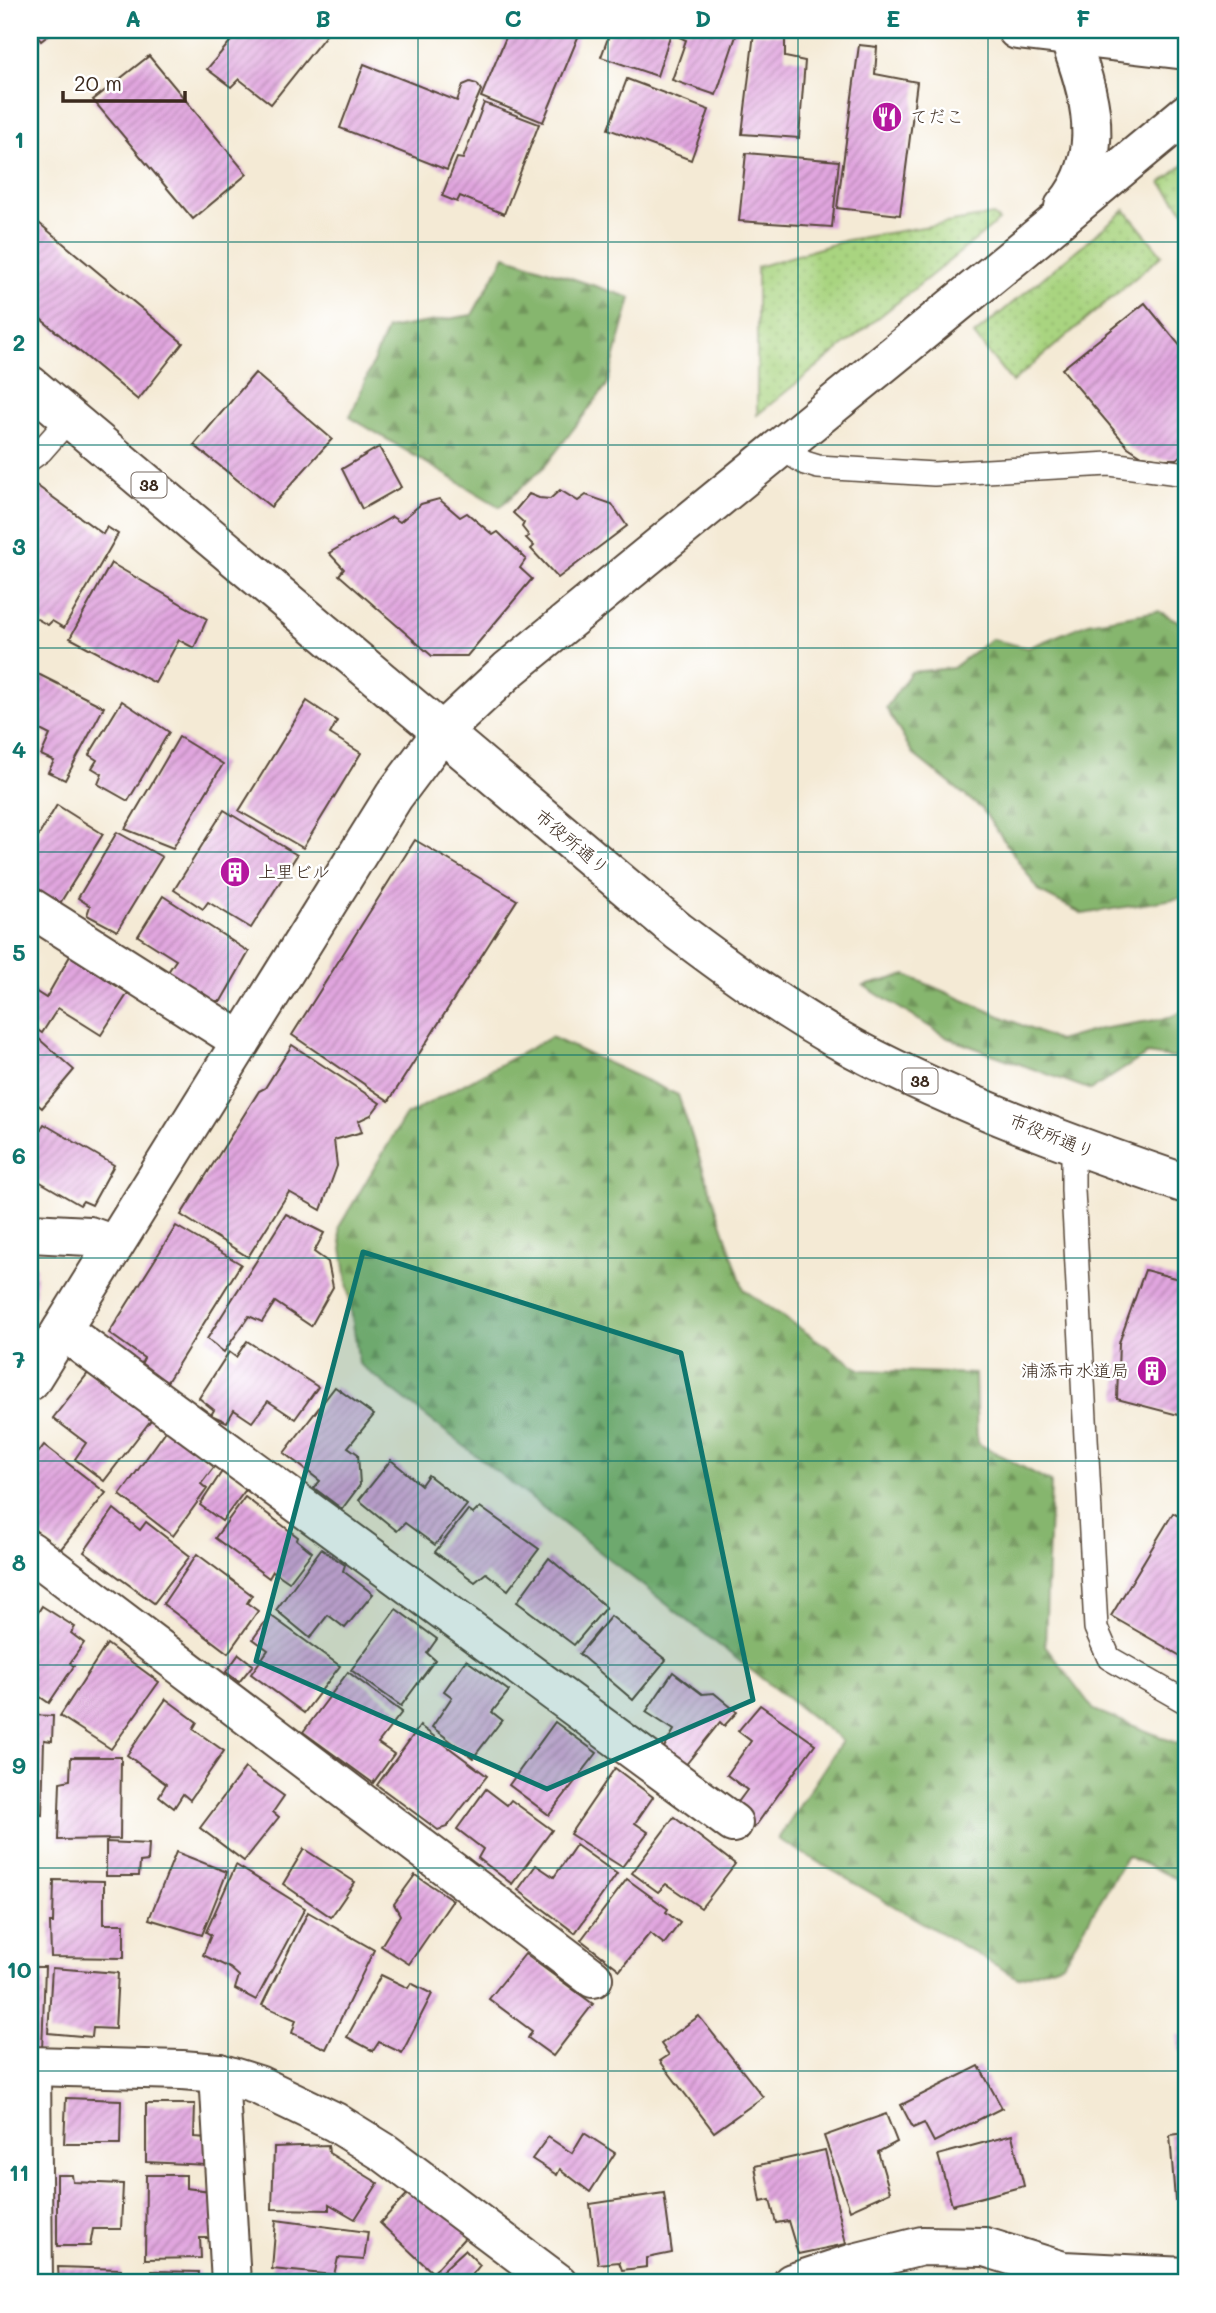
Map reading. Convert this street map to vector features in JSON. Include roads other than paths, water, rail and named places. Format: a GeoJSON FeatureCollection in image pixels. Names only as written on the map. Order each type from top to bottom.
{"type":"FeatureCollection","features":[{"type":"Feature","properties":{"kind":"street"},"geometry":{"type":"LineString","coordinates":[[1017,30],[1186,50]]}},
{"type":"Feature","properties":{"kind":"street"},"geometry":{"type":"LineString","coordinates":[[1040,236],[1077,192],[1086,172],[1091,146],[1089,99],[1068,35]]}},
{"type":"Feature","properties":{"kind":"street"},"geometry":{"type":"LineString","coordinates":[[30,1381],[394,796],[442,733],[508,670],[1186,114]]}},
{"type":"Feature","properties":{"kind":"street","name":"市役所通り"},"geometry":{"type":"LineString","coordinates":[[30,384],[678,931],[734,974],[855,1049],[917,1080],[1073,1146],[1186,1184]]}},
{"type":"Feature","properties":{"kind":"street"},"geometry":{"type":"LineString","coordinates":[[35,920],[241,1041]]}},
{"type":"Feature","properties":{"kind":"street"},"geometry":{"type":"LineString","coordinates":[[30,1233],[89,1236],[114,1245]]}},
{"type":"Feature","properties":{"kind":"street"},"geometry":{"type":"LineString","coordinates":[[62,1330],[733,1824]]}},
{"type":"Feature","properties":{"kind":"street"},"geometry":{"type":"LineString","coordinates":[[30,1551],[593,1978]]}},
{"type":"Feature","properties":{"kind":"street"},"geometry":{"type":"LineString","coordinates":[[33,2283],[30,2066],[219,2073],[258,2085],[345,2128],[385,2152],[558,2283]]}},
{"type":"Feature","properties":{"kind":"street"},"geometry":{"type":"LineString","coordinates":[[219,2073],[231,2283]]}},
{"type":"Feature","properties":{"kind":"street"},"geometry":{"type":"LineString","coordinates":[[792,2283],[854,2263],[922,2246],[985,2247],[1063,2271],[1186,2277]]}},
{"type":"Feature","properties":{"kind":"lane"},"geometry":{"type":"LineString","coordinates":[[30,459],[41,451],[70,418]]}},
{"type":"Feature","properties":{"kind":"lane"},"geometry":{"type":"LineString","coordinates":[[779,447],[818,467],[934,474],[1110,464],[1186,474]]}},
{"type":"Feature","properties":{"kind":"lane"},"geometry":{"type":"LineString","coordinates":[[1073,1146],[1096,1628],[1109,1658],[1186,1702]]}},
{"type":"Feature","properties":{"kind":"place","name":"てだこ"},"geometry":{"type":"Point","coordinates":[887,117]}},
{"type":"Feature","properties":{"kind":"place","name":"上里ビル"},"geometry":{"type":"Point","coordinates":[235,872]}},
{"type":"Feature","properties":{"kind":"place","name":"浦添市水道局"},"geometry":{"type":"Point","coordinates":[1152,1371]}}]}
